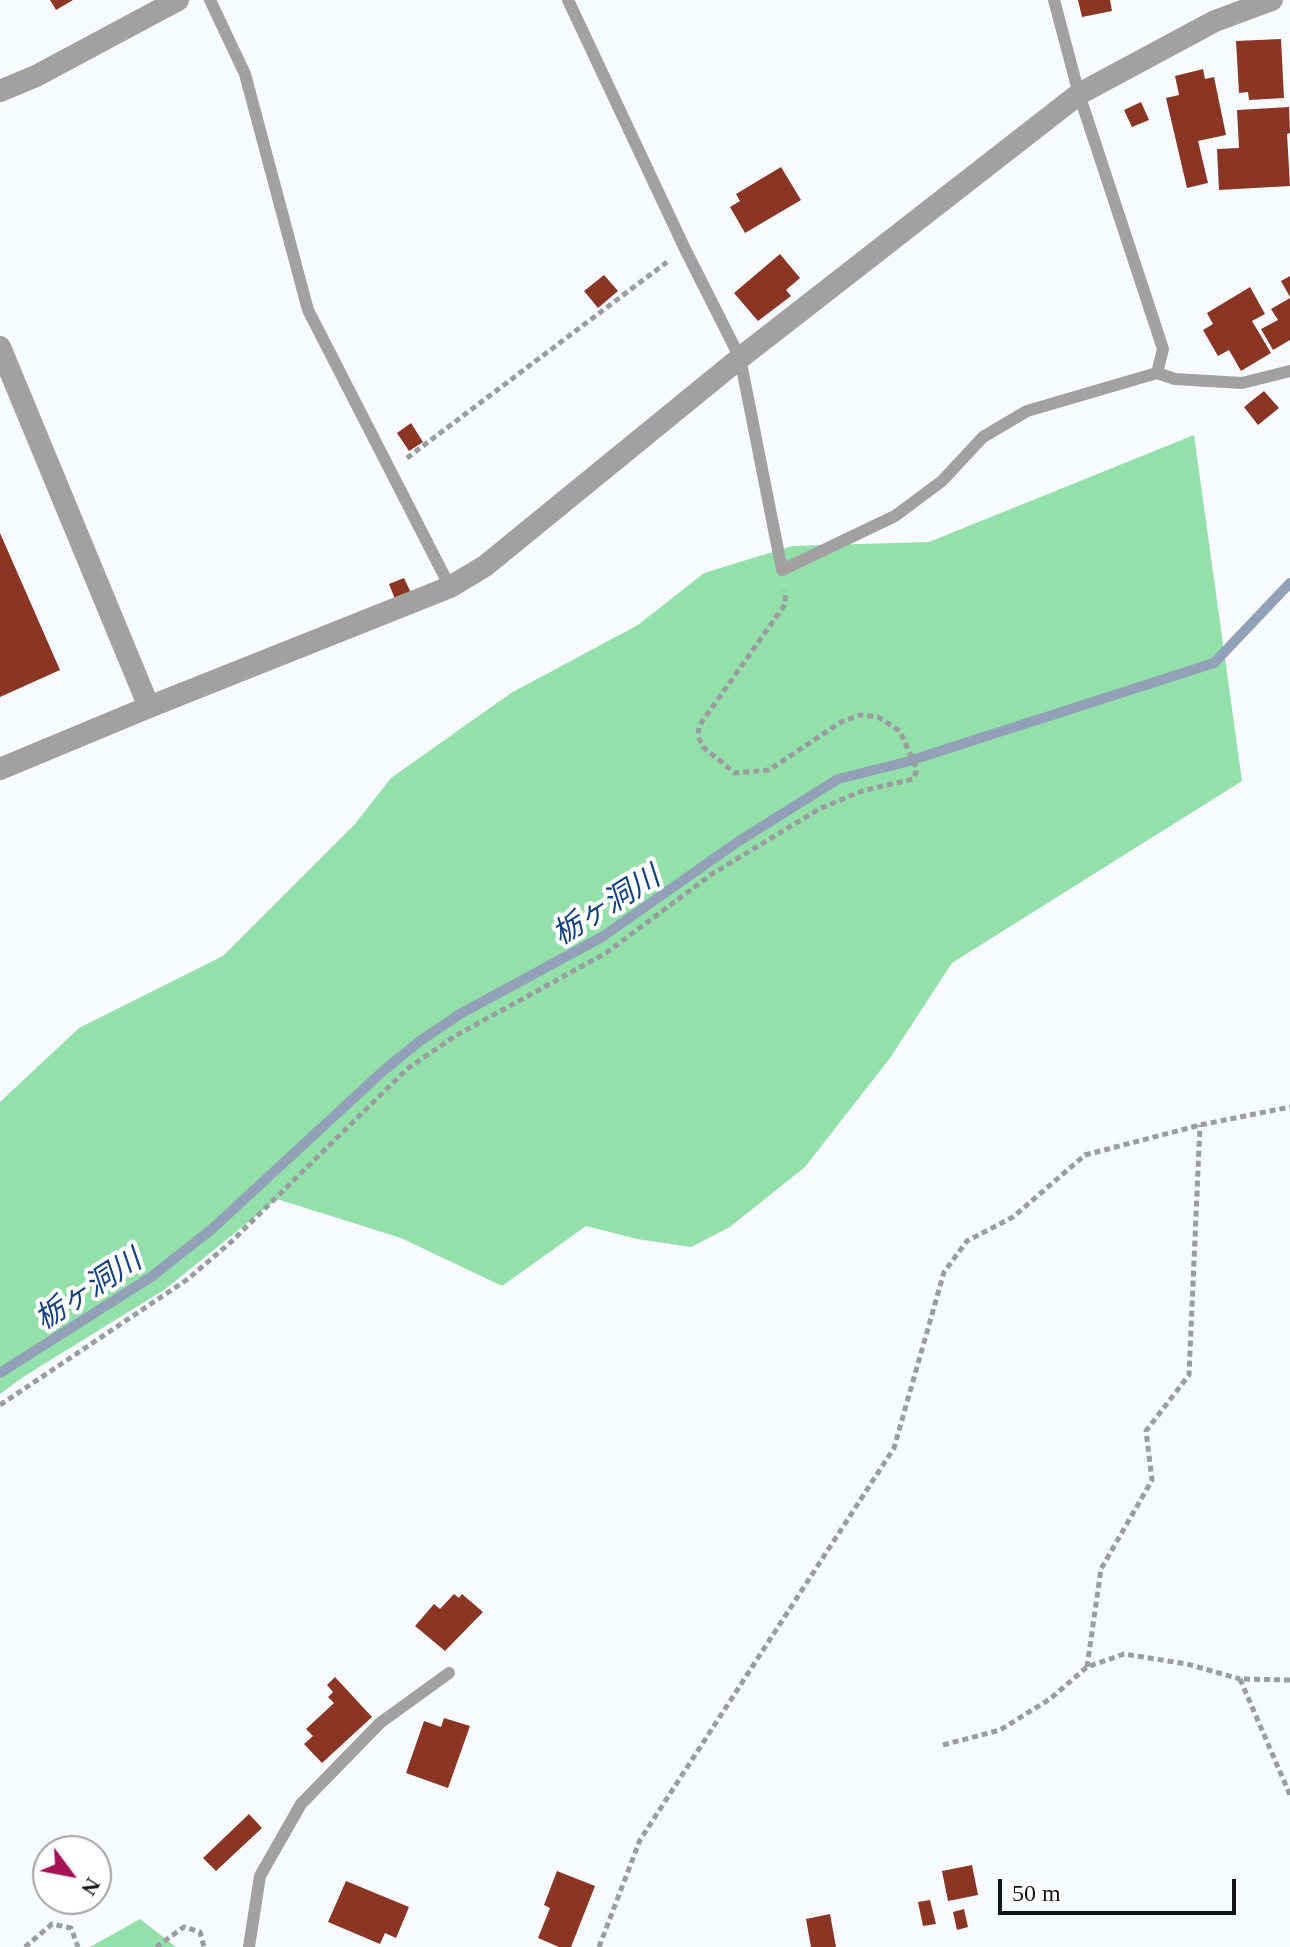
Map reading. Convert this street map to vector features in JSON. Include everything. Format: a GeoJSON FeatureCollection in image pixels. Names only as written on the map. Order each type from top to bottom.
{"type":"FeatureCollection","features":[{"type":"Feature","properties":{"kind":"street"},"geometry":{"type":"LineString","coordinates":[[0,91],[36,76],[178,0]]}},
{"type":"Feature","properties":{"kind":"street"},"geometry":{"type":"LineString","coordinates":[[0,769],[450,587],[485,566],[740,358],[1079,94],[1215,21],[1272,0]]}},
{"type":"Feature","properties":{"kind":"street"},"geometry":{"type":"LineString","coordinates":[[0,347],[149,707]]}},
{"type":"Feature","properties":{"kind":"lane"},"geometry":{"type":"LineString","coordinates":[[210,0],[245,74],[308,310],[450,587]]}},
{"type":"Feature","properties":{"kind":"lane"},"geometry":{"type":"LineString","coordinates":[[568,0],[740,358],[782,570],[895,516],[942,481],[983,437],[1027,411],[1157,373],[1175,379],[1242,383],[1290,371]]}},
{"type":"Feature","properties":{"kind":"lane"},"geometry":{"type":"LineString","coordinates":[[1054,0],[1079,94],[1163,349],[1157,373]]}},
{"type":"Feature","properties":{"kind":"lane"},"geometry":{"type":"LineString","coordinates":[[249,1947],[260,1876],[301,1804],[380,1723],[449,1673]]}},
{"type":"Feature","properties":{"kind":"path"},"geometry":{"type":"LineString","coordinates":[[390,471],[685,249]]}},
{"type":"Feature","properties":{"kind":"path"},"geometry":{"type":"LineString","coordinates":[[0,1405],[188,1279],[232,1241],[407,1069],[455,1036],[606,953],[712,874],[819,809],[862,791],[913,779],[917,770],[900,731],[878,717],[860,715],[841,722],[769,770],[735,773],[703,747],[698,736],[699,726],[786,603],[782,570]]}},
{"type":"Feature","properties":{"kind":"path"},"geometry":{"type":"LineString","coordinates":[[599,1947],[640,1840],[894,1448],[944,1272],[967,1241],[1013,1217],[1085,1155],[1200,1125],[1290,1107]]}},
{"type":"Feature","properties":{"kind":"path"},"geometry":{"type":"LineString","coordinates":[[1087,1667],[1101,1569],[1152,1480],[1146,1431],[1189,1375],[1200,1125]]}},
{"type":"Feature","properties":{"kind":"path"},"geometry":{"type":"LineString","coordinates":[[943,1745],[1000,1730],[1050,1699],[1087,1667],[1124,1654],[1187,1664],[1240,1679],[1290,1680]]}},
{"type":"Feature","properties":{"kind":"path"},"geometry":{"type":"LineString","coordinates":[[1240,1679],[1290,1795]]}},
{"type":"Feature","properties":{"kind":"path"},"geometry":{"type":"LineString","coordinates":[[25,1947],[52,1924],[71,1928],[78,1947]]}},
{"type":"Feature","properties":{"kind":"path"},"geometry":{"type":"LineString","coordinates":[[156,1947],[184,1927],[200,1932],[204,1947]]}},
{"type":"Feature","properties":{"kind":"green space"},"geometry":{"type":"Polygon","coordinates":[[[1194,435],[1242,781],[952,963],[890,1058],[805,1167],[730,1227],[691,1247],[637,1239],[586,1226],[502,1286],[401,1238],[277,1199],[164,1290],[0,1394],[0,1102],[79,1028],[223,956],[355,824],[391,778],[511,693],[638,625],[704,573],[792,546],[929,542],[1194,435]]]}},
{"type":"Feature","properties":{"kind":"green space"},"geometry":{"type":"Polygon","coordinates":[[[140,1919],[176,1947],[90,1947],[140,1919]]]}},
{"type":"Feature","properties":{"kind":"building"},"geometry":{"type":"Polygon","coordinates":[[[50,0],[73,0],[56,10],[50,0]]]}},
{"type":"Feature","properties":{"kind":"building"},"geometry":{"type":"Polygon","coordinates":[[[1078,0],[1110,0],[1112,11],[1082,17],[1078,0]]]}},
{"type":"Feature","properties":{"kind":"building"},"geometry":{"type":"Polygon","coordinates":[[[1281,39],[1284,98],[1249,100],[1248,92],[1239,93],[1236,41],[1281,39]]]}},
{"type":"Feature","properties":{"kind":"building"},"geometry":{"type":"Polygon","coordinates":[[[1203,69],[1205,79],[1214,77],[1226,135],[1198,141],[1208,183],[1187,188],[1166,98],[1179,95],[1175,76],[1203,69]]]}},
{"type":"Feature","properties":{"kind":"building"},"geometry":{"type":"Polygon","coordinates":[[[1141,102],[1149,120],[1132,127],[1124,110],[1141,102]]]}},
{"type":"Feature","properties":{"kind":"building"},"geometry":{"type":"Polygon","coordinates":[[[1289,107],[1290,186],[1219,190],[1217,149],[1239,148],[1237,110],[1289,107]]]}},
{"type":"Feature","properties":{"kind":"building"},"geometry":{"type":"Polygon","coordinates":[[[781,167],[801,200],[745,233],[730,207],[740,201],[736,194],[781,167]]]}},
{"type":"Feature","properties":{"kind":"building"},"geometry":{"type":"Polygon","coordinates":[[[780,254],[800,278],[786,290],[791,296],[758,321],[734,293],[780,254]]]}},
{"type":"Feature","properties":{"kind":"building"},"geometry":{"type":"Polygon","coordinates":[[[604,275],[618,291],[598,308],[584,291],[604,275]]]}},
{"type":"Feature","properties":{"kind":"building"},"geometry":{"type":"Polygon","coordinates":[[[1290,276],[1290,297],[1281,281],[1290,276]]]}},
{"type":"Feature","properties":{"kind":"building"},"geometry":{"type":"Polygon","coordinates":[[[1250,287],[1265,314],[1252,321],[1271,353],[1241,371],[1229,350],[1218,356],[1203,330],[1213,324],[1207,313],[1250,287]]]}},
{"type":"Feature","properties":{"kind":"building"},"geometry":{"type":"Polygon","coordinates":[[[1290,298],[1290,340],[1273,350],[1261,329],[1278,320],[1271,309],[1290,298]]]}},
{"type":"Feature","properties":{"kind":"building"},"geometry":{"type":"Polygon","coordinates":[[[1264,391],[1279,408],[1258,425],[1244,407],[1264,391]]]}},
{"type":"Feature","properties":{"kind":"building"},"geometry":{"type":"Polygon","coordinates":[[[411,423],[423,442],[409,451],[397,433],[411,423]]]}},
{"type":"Feature","properties":{"kind":"building"},"geometry":{"type":"Polygon","coordinates":[[[0,533],[60,670],[0,697],[0,533]]]}},
{"type":"Feature","properties":{"kind":"building"},"geometry":{"type":"Polygon","coordinates":[[[404,578],[411,593],[395,599],[389,584],[404,578]]]}},
{"type":"Feature","properties":{"kind":"building"},"geometry":{"type":"Polygon","coordinates":[[[454,1594],[459,1598],[462,1594],[483,1612],[445,1651],[415,1626],[434,1604],[440,1609],[454,1594]]]}},
{"type":"Feature","properties":{"kind":"building"},"geometry":{"type":"Polygon","coordinates":[[[335,1677],[372,1717],[322,1763],[304,1744],[313,1736],[306,1729],[334,1703],[328,1697],[333,1692],[327,1685],[335,1677]]]}},
{"type":"Feature","properties":{"kind":"building"},"geometry":{"type":"Polygon","coordinates":[[[444,1718],[470,1726],[448,1788],[406,1773],[424,1721],[441,1727],[444,1718]]]}},
{"type":"Feature","properties":{"kind":"building"},"geometry":{"type":"Polygon","coordinates":[[[249,1814],[262,1828],[216,1871],[203,1858],[249,1814]]]}},
{"type":"Feature","properties":{"kind":"building"},"geometry":{"type":"Polygon","coordinates":[[[972,1865],[978,1895],[948,1901],[942,1871],[972,1865]]]}},
{"type":"Feature","properties":{"kind":"building"},"geometry":{"type":"Polygon","coordinates":[[[557,1871],[595,1886],[571,1947],[559,1947],[538,1938],[550,1908],[544,1905],[557,1871]]]}},
{"type":"Feature","properties":{"kind":"building"},"geometry":{"type":"Polygon","coordinates":[[[346,1881],[409,1907],[396,1938],[385,1933],[380,1944],[328,1922],[346,1881]]]}},
{"type":"Feature","properties":{"kind":"building"},"geometry":{"type":"Polygon","coordinates":[[[930,1900],[936,1924],[923,1926],[918,1902],[930,1900]]]}},
{"type":"Feature","properties":{"kind":"building"},"geometry":{"type":"Polygon","coordinates":[[[964,1909],[968,1927],[957,1930],[953,1912],[964,1909]]]}},
{"type":"Feature","properties":{"kind":"building"},"geometry":{"type":"Polygon","coordinates":[[[830,1914],[836,1947],[811,1947],[806,1919],[830,1914]]]}},
{"type":"Feature","properties":{"kind":"waterway","name":"栃ヶ洞川"},"geometry":{"type":"LineString","coordinates":[[0,1373],[151,1277],[212,1229],[383,1071],[420,1041],[460,1014],[602,937],[739,841],[838,779],[906,762],[1214,663],[1290,583]]}}]}
